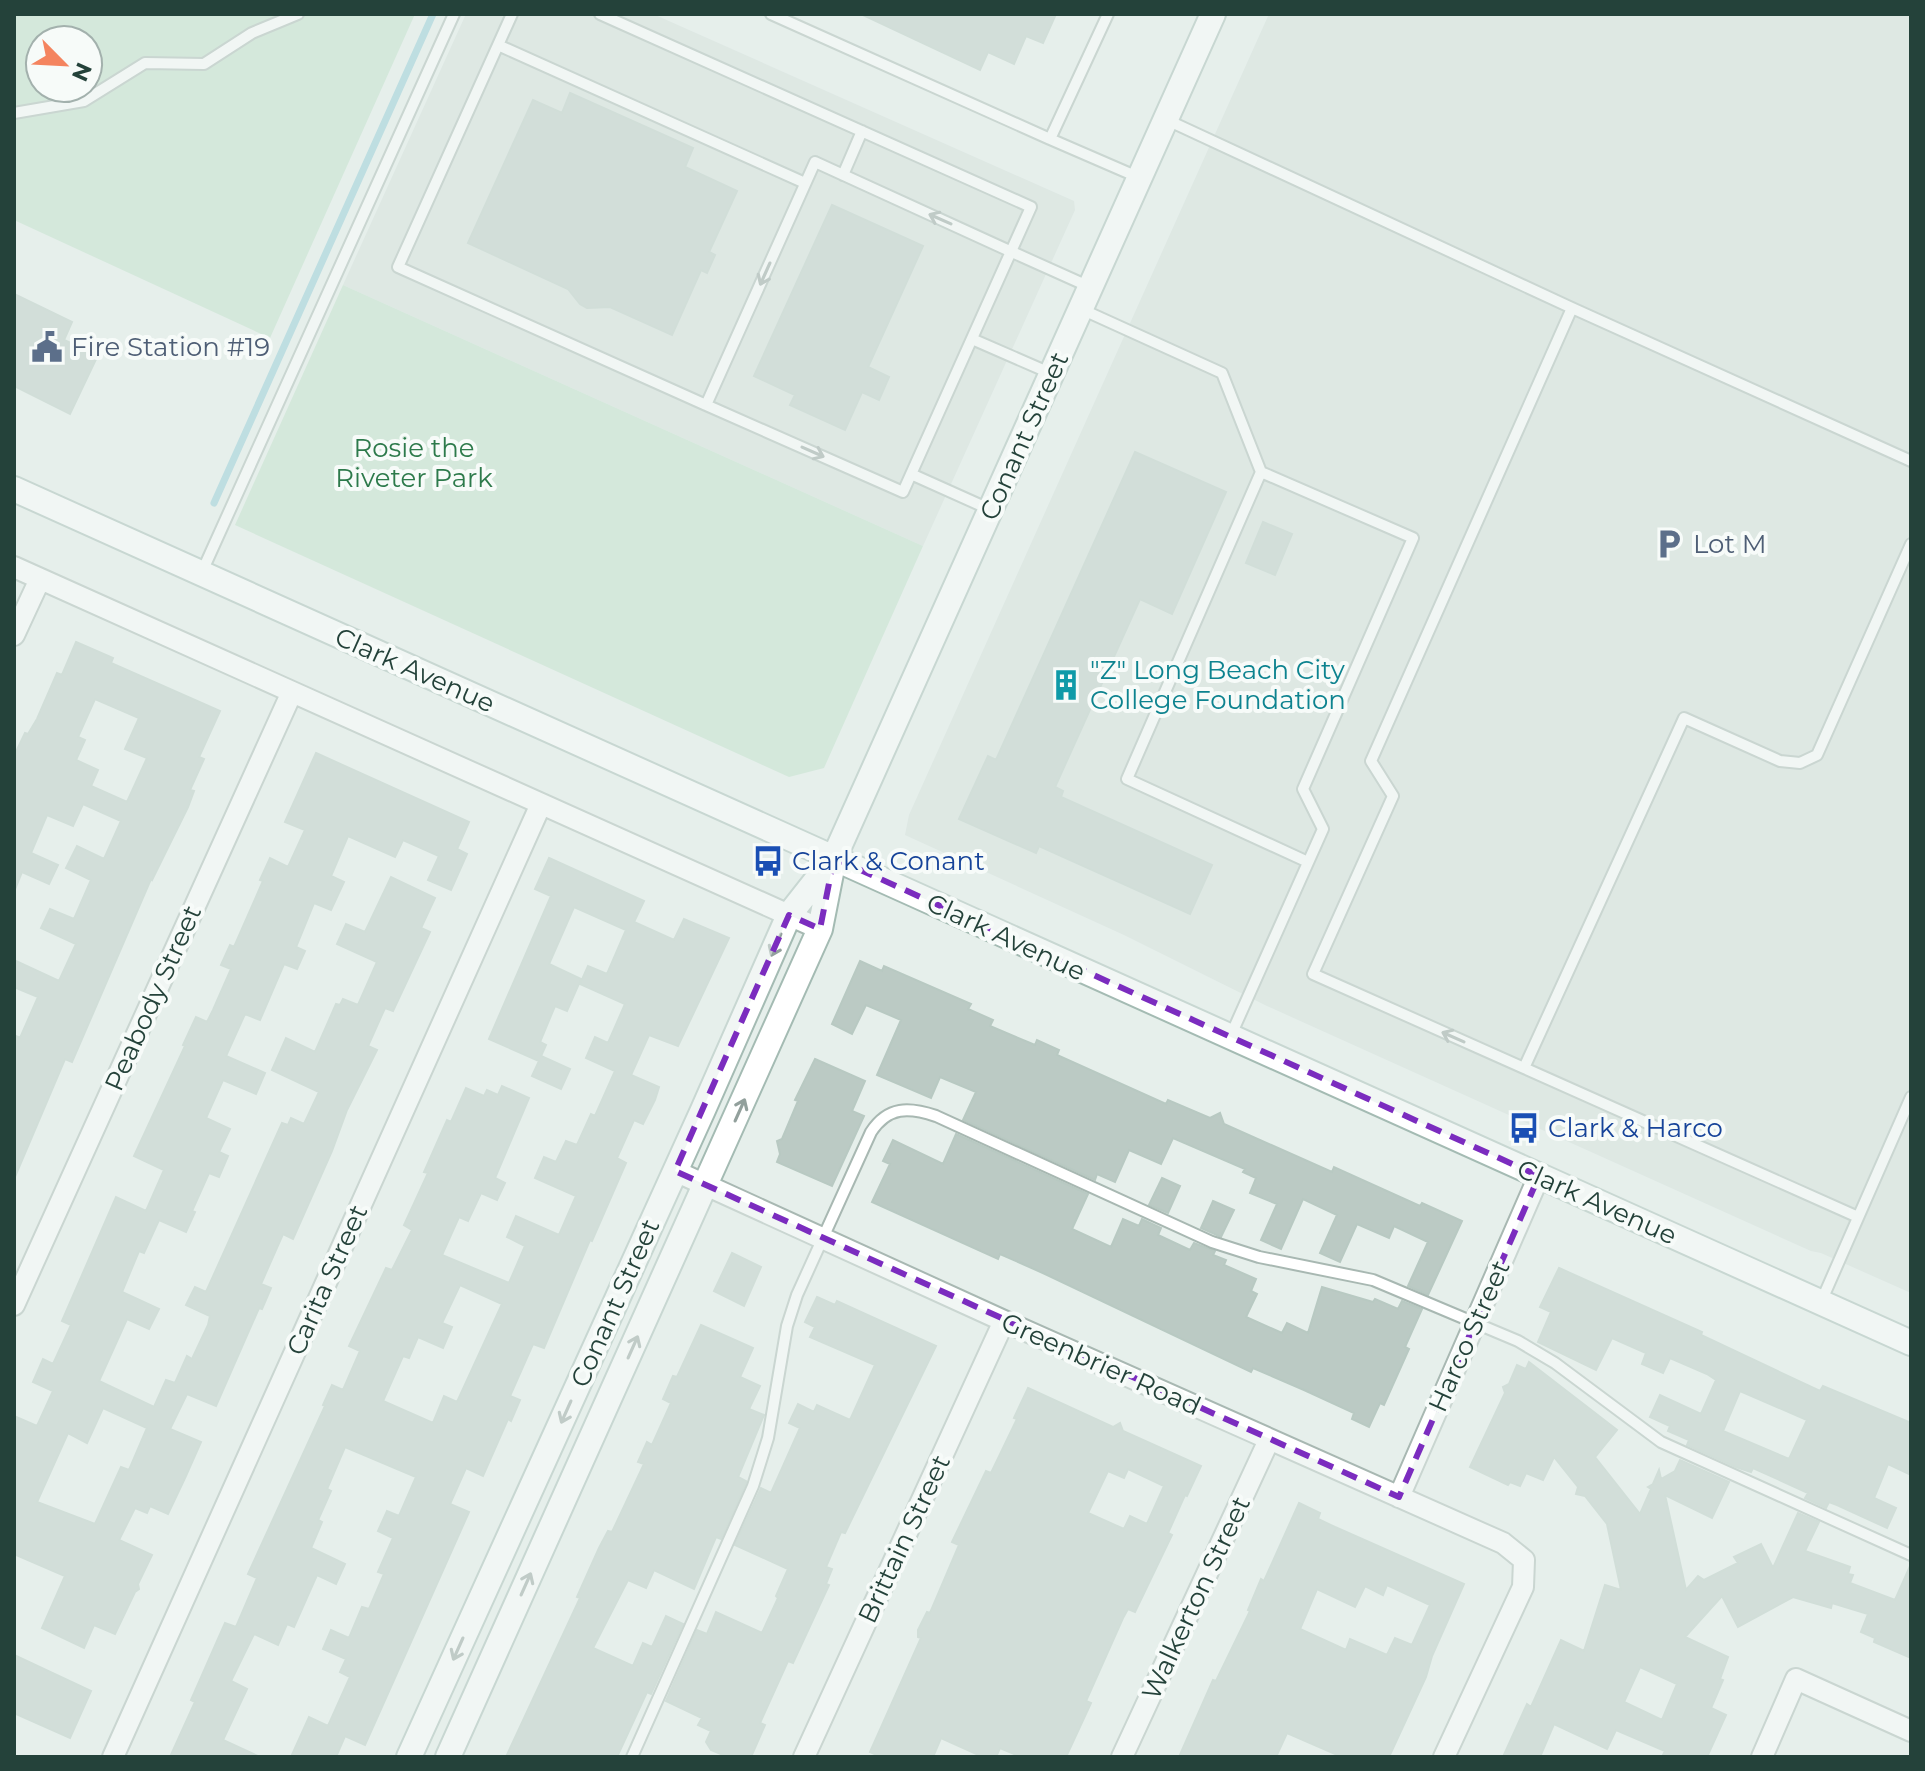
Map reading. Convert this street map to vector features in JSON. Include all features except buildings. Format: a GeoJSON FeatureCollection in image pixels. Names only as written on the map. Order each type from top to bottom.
{"type":"FeatureCollection","features":[{"type":"Feature","properties":{"kind":"street","name":"Conant Street"},"geometry":{"type":"LineString","coordinates":[[448,1757],[820,929],[834,858],[1213,14]]}},
{"type":"Feature","properties":{"kind":"street","name":"Clark Avenue"},"geometry":{"type":"LineString","coordinates":[[14,489],[1911,1343]]}},
{"type":"Feature","properties":{"kind":"street"},"geometry":{"type":"LineString","coordinates":[[14,567],[820,929]]}},
{"type":"Feature","properties":{"kind":"street"},"geometry":{"type":"LineString","coordinates":[[14,635],[40,579]]}},
{"type":"Feature","properties":{"kind":"street","name":"Peabody Street"},"geometry":{"type":"LineString","coordinates":[[14,1305],[292,692]]}},
{"type":"Feature","properties":{"kind":"street","name":"Carita Street"},"geometry":{"type":"LineString","coordinates":[[113,1757],[541,804]]}},
{"type":"Feature","properties":{"kind":"street","name":"Conant Street"},"geometry":{"type":"LineString","coordinates":[[409,1757],[789,915],[834,858]]}},
{"type":"Feature","properties":{"kind":"street","name":"Greenbrier Road"},"geometry":{"type":"LineString","coordinates":[[675,1171],[1503,1543],[1524,1560],[1523,1587],[1444,1757]]}},
{"type":"Feature","properties":{"kind":"street","name":"Harco Street"},"geometry":{"type":"LineString","coordinates":[[1399,1497],[1539,1176]]}},
{"type":"Feature","properties":{"kind":"street","name":"Brittain Street"},"geometry":{"type":"LineString","coordinates":[[804,1757],[1004,1321]]}},
{"type":"Feature","properties":{"kind":"street","name":"Walkerton Street"},"geometry":{"type":"LineString","coordinates":[[1122,1757],[1269,1440]]}},
{"type":"Feature","properties":{"kind":"street"},"geometry":{"type":"LineString","coordinates":[[1762,1757],[1796,1679],[1911,1731]]}},
{"type":"Feature","properties":{"kind":"lane"},"geometry":{"type":"LineString","coordinates":[[14,113],[84,101],[145,63],[204,64],[252,33],[298,14]]}},
{"type":"Feature","properties":{"kind":"lane"},"geometry":{"type":"LineString","coordinates":[[201,574],[454,14]]}},
{"type":"Feature","properties":{"kind":"lane"},"geometry":{"type":"LineString","coordinates":[[512,14],[398,267],[903,492],[1031,207],[600,14]]}},
{"type":"Feature","properties":{"kind":"lane"},"geometry":{"type":"LineString","coordinates":[[771,14],[1140,179]]}},
{"type":"Feature","properties":{"kind":"lane"},"geometry":{"type":"LineString","coordinates":[[1050,139],[1108,14]]}},
{"type":"Feature","properties":{"kind":"lane"},"geometry":{"type":"LineString","coordinates":[[498,45],[805,183]]}},
{"type":"Feature","properties":{"kind":"lane"},"geometry":{"type":"LineString","coordinates":[[1166,119],[1911,461]]}},
{"type":"Feature","properties":{"kind":"lane"},"geometry":{"type":"LineString","coordinates":[[843,175],[862,131]]}},
{"type":"Feature","properties":{"kind":"lane"},"geometry":{"type":"LineString","coordinates":[[706,405],[815,162],[1011,251],[1085,298],[1222,373],[1261,472],[1413,538],[1303,789],[1323,829],[1230,1037]]}},
{"type":"Feature","properties":{"kind":"lane"},"geometry":{"type":"LineString","coordinates":[[1572,308],[1371,761],[1393,796],[1313,974],[1858,1217]]}},
{"type":"Feature","properties":{"kind":"lane"},"geometry":{"type":"LineString","coordinates":[[972,339],[1051,374]]}},
{"type":"Feature","properties":{"kind":"lane"},"geometry":{"type":"LineString","coordinates":[[1261,472],[1127,779],[1308,862]]}},
{"type":"Feature","properties":{"kind":"lane"},"geometry":{"type":"LineString","coordinates":[[911,474],[990,510]]}},
{"type":"Feature","properties":{"kind":"lane"},"geometry":{"type":"LineString","coordinates":[[1524,1068],[1684,718],[1780,761],[1800,763],[1817,755],[1911,544]]}},
{"type":"Feature","properties":{"kind":"lane"},"geometry":{"type":"LineString","coordinates":[[1821,1302],[1911,1097]]}},
{"type":"Feature","properties":{"kind":"lane"},"geometry":{"type":"LineString","coordinates":[[632,1757],[753,1486],[768,1438],[787,1326],[823,1238],[878,1121],[896,1110],[913,1108],[936,1116],[1212,1242],[1259,1257],[1373,1280],[1518,1341],[1555,1363],[1661,1442],[1911,1555]]}},
{"type":"Feature","properties":{"kind":"highlighted area"},"geometry":{"type":"Polygon","coordinates":[[[834,858],[1539,1176],[1399,1497],[675,1171],[789,915],[820,929],[834,858]]]}},
{"type":"Feature","properties":{"kind":"shaded area"},"geometry":{"type":"Polygon","coordinates":[[[466,14],[653,14],[1074,201],[1075,210],[923,546],[343,285],[466,14]]]}},
{"type":"Feature","properties":{"kind":"shaded area","name":"Lot M"},"geometry":{"type":"Polygon","coordinates":[[[1269,14],[1911,14],[1911,1293],[1267,1006],[1124,935],[905,835],[909,815],[1269,14]]]}},
{"type":"Feature","properties":{"kind":"green space"},"geometry":{"type":"Polygon","coordinates":[[[14,14],[415,14],[270,338],[14,220],[14,14]]]}},
{"type":"Feature","properties":{"kind":"green space","name":"Rosie the Riveter Park"},"geometry":{"type":"Polygon","coordinates":[[[343,285],[923,546],[824,768],[789,777],[235,525],[343,285]]]}},
{"type":"Feature","properties":{"kind":"waterway"},"geometry":{"type":"LineString","coordinates":[[214,503],[433,14]]}},
{"type":"Feature","properties":{"kind":"place","name":"Fire Station #19"},"geometry":{"type":"Point","coordinates":[47,347]}},
{"type":"Feature","properties":{"kind":"place","name":"Lot M"},"geometry":{"type":"Point","coordinates":[1669,544]}},
{"type":"Feature","properties":{"kind":"place","name":"\"Z\" Long Beach City College Foundation"},"geometry":{"type":"Point","coordinates":[1066,685]}},
{"type":"Feature","properties":{"kind":"place","name":"Clark & Conant"},"geometry":{"type":"Point","coordinates":[768,861]}},
{"type":"Feature","properties":{"kind":"place","name":"Clark & Harco"},"geometry":{"type":"Point","coordinates":[1524,1128]}}]}
